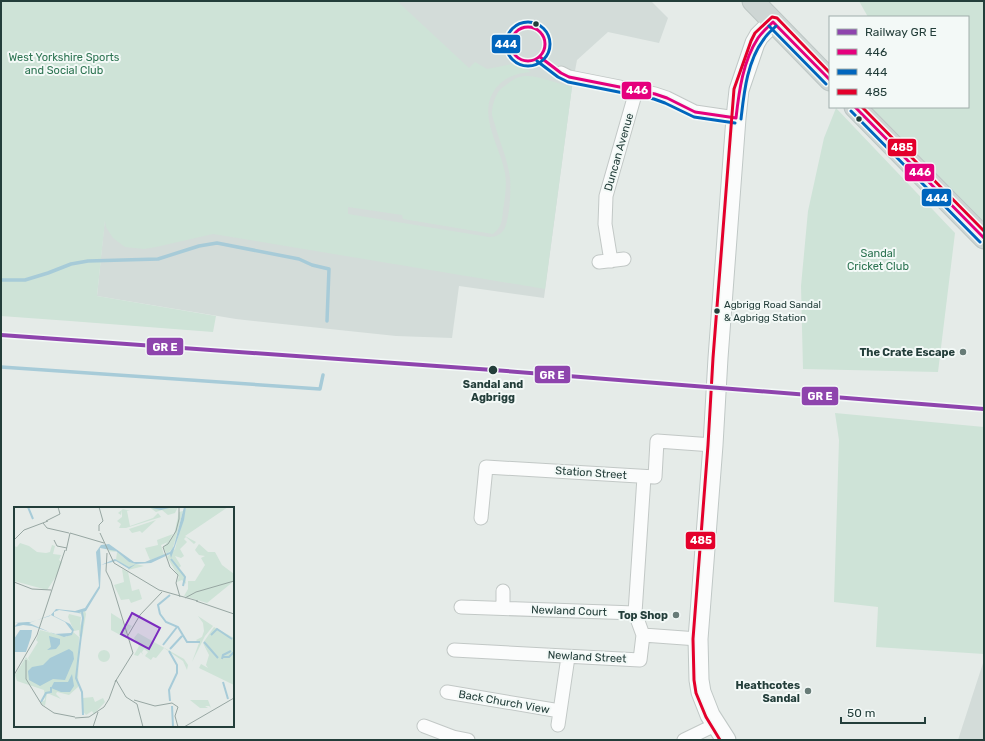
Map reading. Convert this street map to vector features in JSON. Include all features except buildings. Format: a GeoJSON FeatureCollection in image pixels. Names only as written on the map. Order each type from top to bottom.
{"type":"FeatureCollection","features":[{"type":"Feature","properties":{"kind":"main road"},"geometry":{"type":"LineString","coordinates":[[753,1],[829,79]]}},
{"type":"Feature","properties":{"kind":"main road"},"geometry":{"type":"LineString","coordinates":[[722,732],[710,715],[701,692],[699,680],[698,639],[718,358],[739,90],[749,59],[759,36],[773,22]]}},
{"type":"Feature","properties":{"kind":"main road"},"geometry":{"type":"LineString","coordinates":[[856,108],[984,238]]}},
{"type":"Feature","properties":{"kind":"street"},"geometry":{"type":"LineString","coordinates":[[560,73],[569,77],[655,94],[667,98],[695,112],[736,118]]}},
{"type":"Feature","properties":{"kind":"street","name":"Duncan Avenue"},"geometry":{"type":"LineString","coordinates":[[624,259],[605,261],[606,196],[636,91]]}},
{"type":"Feature","properties":{"kind":"street"},"geometry":{"type":"LineString","coordinates":[[698,639],[643,635],[635,614],[644,476],[655,477],[657,441],[713,445]]}},
{"type":"Feature","properties":{"kind":"street","name":"Station Street"},"geometry":{"type":"LineString","coordinates":[[481,518],[486,467],[644,476]]}},
{"type":"Feature","properties":{"kind":"street"},"geometry":{"type":"LineString","coordinates":[[503,591],[503,608]]}},
{"type":"Feature","properties":{"kind":"street","name":"Newland Court"},"geometry":{"type":"LineString","coordinates":[[461,607],[635,614]]}},
{"type":"Feature","properties":{"kind":"street","name":"Newland Street"},"geometry":{"type":"LineString","coordinates":[[454,650],[640,660],[643,635]]}},
{"type":"Feature","properties":{"kind":"street"},"geometry":{"type":"LineString","coordinates":[[558,725],[568,657]]}},
{"type":"Feature","properties":{"kind":"street","name":"Back Church View"},"geometry":{"type":"LineString","coordinates":[[447,692],[560,711]]}},
{"type":"Feature","properties":{"kind":"street"},"geometry":{"type":"LineString","coordinates":[[424,726],[453,737],[468,740]]}},
{"type":"Feature","properties":{"kind":"street"},"geometry":{"type":"LineString","coordinates":[[684,740],[722,732]]}},
{"type":"Feature","properties":{"kind":"shaded area"},"geometry":{"type":"Polygon","coordinates":[[[386,1],[651,1],[668,18],[659,43],[608,32],[577,60],[572,87],[544,298],[459,286],[452,338],[396,336],[236,319],[97,296],[105,218],[386,1]]]}},
{"type":"Feature","properties":{"kind":"shaded area"},"geometry":{"type":"Polygon","coordinates":[[[984,660],[984,740],[958,740],[984,660]]]}},
{"type":"Feature","properties":{"kind":"green space","name":"West Yorkshire Sports and Social Club"},"geometry":{"type":"Polygon","coordinates":[[[1,1],[397,1],[469,68],[475,62],[487,69],[517,63],[531,72],[516,74],[500,84],[490,98],[488,108],[491,130],[506,178],[506,192],[502,220],[500,226],[493,234],[403,219],[402,215],[348,207],[348,214],[489,237],[499,235],[505,228],[510,205],[510,178],[508,165],[492,114],[493,103],[496,96],[503,87],[522,76],[536,77],[572,87],[545,289],[213,234],[144,249],[125,247],[113,238],[106,227],[105,221],[97,296],[216,316],[213,332],[1,316],[1,1]]]}},
{"type":"Feature","properties":{"kind":"green space"},"geometry":{"type":"Polygon","coordinates":[[[859,1],[984,1],[984,238],[856,108],[969,108],[969,16],[867,16],[859,1]]]}},
{"type":"Feature","properties":{"kind":"green space","name":"Sandal Cricket Club"},"geometry":{"type":"Polygon","coordinates":[[[836,108],[955,233],[938,372],[803,369],[801,286],[808,211],[824,138],[836,108]]]}},
{"type":"Feature","properties":{"kind":"green space"},"geometry":{"type":"Polygon","coordinates":[[[835,413],[984,427],[984,654],[876,647],[878,607],[834,602],[839,440],[835,413]]]}},
{"type":"Feature","properties":{"kind":"waterway"},"geometry":{"type":"LineString","coordinates":[[1,280],[25,280],[71,264],[88,261],[158,259],[199,246],[217,243],[299,259],[312,265],[329,269],[327,321]]}},
{"type":"Feature","properties":{"kind":"waterway"},"geometry":{"type":"LineString","coordinates":[[1,367],[320,389],[323,375]]}},
{"type":"Feature","properties":{"kind":"transit line","name":"485"},"geometry":{"type":"LineString","coordinates":[[720,740],[706,717],[696,693],[694,680],[693,639],[734,89],[755,33],[772,17],[777,18],[829,72]]}},
{"type":"Feature","properties":{"kind":"transit line","name":"444"},"geometry":{"type":"LineString","coordinates":[[524,22],[532,22],[544,28],[550,40],[550,44],[550,48],[544,60],[532,66],[524,66],[512,60],[506,48],[506,40],[512,28],[524,22]]}},
{"type":"Feature","properties":{"kind":"transit line","name":"446"},"geometry":{"type":"LineString","coordinates":[[773,22],[829,79]]}},
{"type":"Feature","properties":{"kind":"transit line","name":"446"},"geometry":{"type":"LineString","coordinates":[[736,118],[740,87],[745,66],[758,38],[773,22]]}},
{"type":"Feature","properties":{"kind":"transit line","name":"444"},"geometry":{"type":"LineString","coordinates":[[769,26],[826,84]]}},
{"type":"Feature","properties":{"kind":"transit line","name":"444"},"geometry":{"type":"LineString","coordinates":[[741,119],[743,99],[750,67],[758,48],[765,37],[776,26]]}},
{"type":"Feature","properties":{"kind":"transit line","name":"446"},"geometry":{"type":"LineString","coordinates":[[531,27],[540,32],[544,37],[545,44],[544,51],[540,56],[535,60],[525,61],[521,60],[512,51],[511,41],[512,37],[521,28],[531,27]]}},
{"type":"Feature","properties":{"kind":"transit line","name":"446"},"geometry":{"type":"LineString","coordinates":[[540,57],[561,73],[569,77],[655,94],[667,98],[695,112],[736,118]]}},
{"type":"Feature","properties":{"kind":"transit line","name":"444"},"geometry":{"type":"LineString","coordinates":[[537,61],[558,77],[568,82],[654,99],[694,117],[735,123]]}},
{"type":"Feature","properties":{"kind":"transit line","name":"446"},"geometry":{"type":"LineString","coordinates":[[856,108],[984,238]]}},
{"type":"Feature","properties":{"kind":"transit line","name":"485"},"geometry":{"type":"LineString","coordinates":[[863,108],[984,231]]}},
{"type":"Feature","properties":{"kind":"transit line","name":"444"},"geometry":{"type":"LineString","coordinates":[[851,111],[980,242]]}},
{"type":"Feature","properties":{"kind":"transit line"},"geometry":{"type":"LineString","coordinates":[[1,335],[493,370],[984,409]]}},
{"type":"Feature","properties":{"kind":"place","name":"Agbrigg Road Sandal & Agbrigg Station"},"geometry":{"type":"Point","coordinates":[717,311]}},
{"type":"Feature","properties":{"kind":"place","name":"The Crate Escape"},"geometry":{"type":"Point","coordinates":[963,352]}},
{"type":"Feature","properties":{"kind":"place","name":"Sandal and Agbrigg"},"geometry":{"type":"Point","coordinates":[493,370]}},
{"type":"Feature","properties":{"kind":"place","name":"Top Shop"},"geometry":{"type":"Point","coordinates":[676,615]}},
{"type":"Feature","properties":{"kind":"place","name":"Heathcotes Sandal"},"geometry":{"type":"Point","coordinates":[808,691]}}]}
